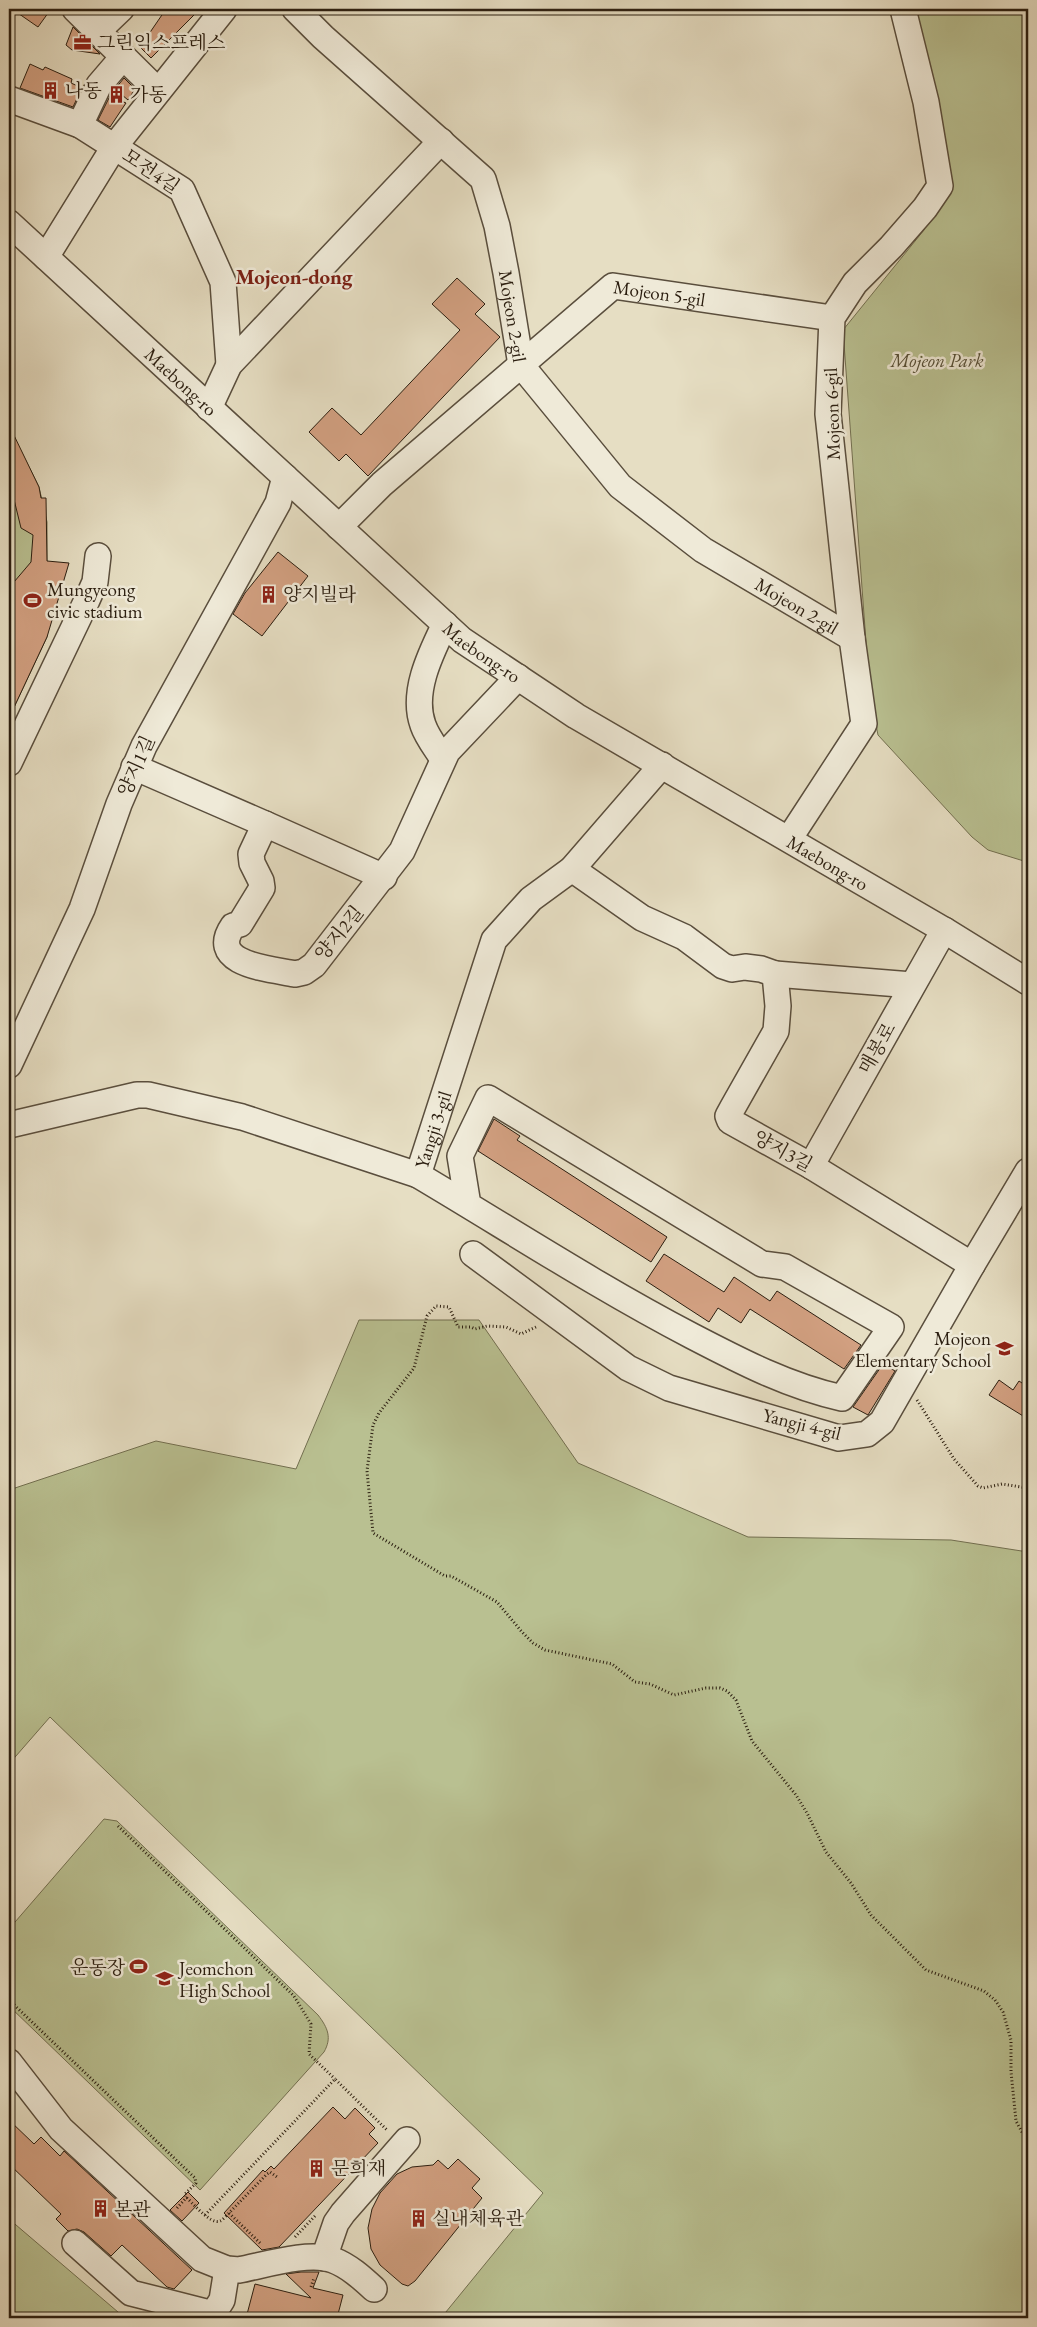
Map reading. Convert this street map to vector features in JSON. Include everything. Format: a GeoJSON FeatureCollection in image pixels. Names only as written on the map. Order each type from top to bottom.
{"type":"FeatureCollection","features":[{"type":"Feature","properties":{"kind":"street"},"geometry":{"type":"LineString","coordinates":[[75,9],[158,91]]}},
{"type":"Feature","properties":{"kind":"street"},"geometry":{"type":"LineString","coordinates":[[98,32],[121,9]]}},
{"type":"Feature","properties":{"kind":"street"},"geometry":{"type":"LineString","coordinates":[[46,257],[114,147],[224,9]]}},
{"type":"Feature","properties":{"kind":"street","name":"Mojeon 2-gil"},"geometry":{"type":"LineString","coordinates":[[295,9],[323,37],[483,179],[497,226],[521,365],[620,486],[703,550],[852,638]]}},
{"type":"Feature","properties":{"kind":"street"},"geometry":{"type":"LineString","coordinates":[[832,318],[855,283],[925,208],[940,186],[926,102],[903,9]]}},
{"type":"Feature","properties":{"kind":"street"},"geometry":{"type":"LineString","coordinates":[[80,125],[99,84],[123,57]]}},
{"type":"Feature","properties":{"kind":"street","name":"모전4길"},"geometry":{"type":"LineString","coordinates":[[9,98],[80,125],[179,187],[185,193],[223,282],[229,365]]}},
{"type":"Feature","properties":{"kind":"street"},"geometry":{"type":"LineString","coordinates":[[209,408],[229,365],[441,141]]}},
{"type":"Feature","properties":{"kind":"street","name":"Maebong-ro"},"geometry":{"type":"LineString","coordinates":[[9,223],[462,640],[576,716],[944,930],[1028,982]]}},
{"type":"Feature","properties":{"kind":"street","name":"Mojeon 5-gil"},"geometry":{"type":"LineString","coordinates":[[339,527],[382,484],[614,286],[832,318]]}},
{"type":"Feature","properties":{"kind":"street","name":"Mojeon 6-gil"},"geometry":{"type":"LineString","coordinates":[[789,839],[864,724],[852,638],[828,414],[832,318]]}},
{"type":"Feature","properties":{"kind":"street","name":"양지1길"},"geometry":{"type":"LineString","coordinates":[[9,1065],[82,909],[134,767],[278,502],[285,477]]}},
{"type":"Feature","properties":{"kind":"street"},"geometry":{"type":"LineString","coordinates":[[9,763],[88,600],[95,582],[98,556]]}},
{"type":"Feature","properties":{"kind":"street"},"geometry":{"type":"LineString","coordinates":[[443,759],[423,724],[420,703],[426,667],[445,624]]}},
{"type":"Feature","properties":{"kind":"street","name":"양지2길"},"geometry":{"type":"LineString","coordinates":[[265,824],[251,854],[252,863],[261,881],[262,888],[240,924],[233,926],[228,932],[226,940],[229,950],[235,959],[243,964],[296,974],[304,972],[314,964],[384,877],[402,851],[447,752],[518,677]]}},
{"type":"Feature","properties":{"kind":"street","name":"Yangji 3-gil"},"geometry":{"type":"LineString","coordinates":[[9,1125],[137,1095],[148,1095],[242,1117],[418,1175],[494,940],[531,899],[572,868],[662,765]]}},
{"type":"Feature","properties":{"kind":"street"},"geometry":{"type":"LineString","coordinates":[[134,767],[384,877]]}},
{"type":"Feature","properties":{"kind":"street"},"geometry":{"type":"LineString","coordinates":[[572,868],[642,918],[684,937],[723,966],[732,969],[745,967],[762,969],[775,974],[912,985]]}},
{"type":"Feature","properties":{"kind":"street","name":"매봉로"},"geometry":{"type":"LineString","coordinates":[[811,1166],[944,930]]}},
{"type":"Feature","properties":{"kind":"street","name":"양지3길"},"geometry":{"type":"LineString","coordinates":[[775,974],[778,1006],[776,1031],[728,1116],[730,1121],[811,1166],[972,1264]]}},
{"type":"Feature","properties":{"kind":"street"},"geometry":{"type":"LineString","coordinates":[[468,1205],[460,1156],[488,1098],[762,1264],[786,1267],[891,1327],[924,1349]]}},
{"type":"Feature","properties":{"kind":"street","name":"Yangji 4-gil"},"geometry":{"type":"LineString","coordinates":[[473,1254],[628,1368],[669,1388],[839,1438],[867,1434],[882,1422],[972,1264],[1028,1171]]}},
{"type":"Feature","properties":{"kind":"street"},"geometry":{"type":"LineString","coordinates":[[418,1175],[626,1301],[743,1362],[811,1391],[842,1398],[891,1327]]}},
{"type":"Feature","properties":{"kind":"street"},"geometry":{"type":"LineString","coordinates":[[9,2062],[61,2129],[202,2259],[227,2269],[239,2270],[279,2260],[315,2256],[344,2265],[374,2289]]}},
{"type":"Feature","properties":{"kind":"street"},"geometry":{"type":"LineString","coordinates":[[324,2258],[336,2223],[398,2138]]}},
{"type":"Feature","properties":{"kind":"street"},"geometry":{"type":"LineString","coordinates":[[75,2243],[131,2293],[210,2313],[215,2311],[222,2300],[227,2269]]}},
{"type":"Feature","properties":{"kind":"path"},"geometry":{"type":"LineString","coordinates":[[564,1321],[540,1325],[521,1334],[506,1328],[488,1326],[475,1330],[470,1326],[458,1327],[449,1307],[436,1306],[427,1316],[414,1368],[379,1412],[373,1425],[367,1471],[372,1533],[444,1576],[451,1576],[497,1602],[522,1632],[533,1643],[545,1650],[612,1664],[635,1682],[650,1684],[674,1695],[706,1688],[720,1688],[727,1691],[736,1700],[752,1741],[796,1795],[826,1852],[851,1883],[871,1915],[926,1970],[984,1991],[995,2000],[1003,2012],[1011,2040],[1011,2072],[1016,2121],[1028,2143]]}},
{"type":"Feature","properties":{"kind":"path"},"geometry":{"type":"LineString","coordinates":[[895,1399],[911,1395],[919,1402],[954,1459],[978,1486],[983,1488],[1002,1484],[1028,1488]]}},
{"type":"Feature","properties":{"kind":"path"},"geometry":{"type":"LineString","coordinates":[[118,1826],[298,2001],[307,2014],[312,2028],[309,2054],[398,2138]]}},
{"type":"Feature","properties":{"kind":"path"},"geometry":{"type":"LineString","coordinates":[[9,2000],[196,2178],[196,2183],[184,2195],[217,2222],[229,2213],[267,2174],[270,2172],[277,2177]]}},
{"type":"Feature","properties":{"kind":"path"},"geometry":{"type":"LineString","coordinates":[[205,2214],[335,2079]]}},
{"type":"Feature","properties":{"kind":"path"},"geometry":{"type":"LineString","coordinates":[[229,2213],[279,2260],[313,2275],[311,2287]]}},
{"type":"Feature","properties":{"kind":"path"},"geometry":{"type":"LineString","coordinates":[[279,2260],[316,2215]]}},
{"type":"Feature","properties":{"kind":"green space","name":"Mojeon Park"},"geometry":{"type":"Polygon","coordinates":[[[914,9],[1028,9],[1027,862],[988,850],[972,837],[878,735],[870,696],[843,330],[924,230],[936,190],[914,9]]]}},
{"type":"Feature","properties":{"kind":"green space","name":"Mungyeong civic stadium"},"geometry":{"type":"Polygon","coordinates":[[[9,436],[20,449],[39,487],[47,522],[47,637],[9,718],[9,436]]]}},
{"type":"Feature","properties":{"kind":"green space"},"geometry":{"type":"Polygon","coordinates":[[[359,1320],[479,1320],[578,1463],[748,1537],[951,1540],[1028,1552],[1028,2318],[441,2318],[543,2193],[50,1717],[9,1764],[9,1490],[156,1441],[296,1469],[359,1320]]]}},
{"type":"Feature","properties":{"kind":"green space","name":"운동장"},"geometry":{"type":"Polygon","coordinates":[[[104,1819],[117,1821],[318,2015],[328,2033],[328,2042],[324,2052],[200,2190],[9,2006],[9,1929],[104,1819]]]}},
{"type":"Feature","properties":{"kind":"green space"},"geometry":{"type":"Polygon","coordinates":[[[9,2219],[125,2318],[9,2318],[9,2219]]]}},
{"type":"Feature","properties":{"kind":"building"},"geometry":{"type":"Polygon","coordinates":[[[12,9],[51,9],[38,27],[12,9]]]}},
{"type":"Feature","properties":{"kind":"building"},"geometry":{"type":"Polygon","coordinates":[[[166,9],[200,9],[151,58],[140,47],[166,9]]]}},
{"type":"Feature","properties":{"kind":"building"},"geometry":{"type":"Polygon","coordinates":[[[73,27],[100,54],[72,50],[66,45],[73,27]]]}},
{"type":"Feature","properties":{"kind":"building","name":"나동"},"geometry":{"type":"Polygon","coordinates":[[[30,64],[43,70],[45,67],[72,79],[71,83],[82,88],[73,107],[20,88],[30,64]]]}},
{"type":"Feature","properties":{"kind":"building"},"geometry":{"type":"Polygon","coordinates":[[[124,78],[135,89],[128,100],[115,89],[124,78]]]}},
{"type":"Feature","properties":{"kind":"building"},"geometry":{"type":"Polygon","coordinates":[[[110,96],[126,103],[110,127],[98,120],[110,96]]]}},
{"type":"Feature","properties":{"kind":"building"},"geometry":{"type":"Polygon","coordinates":[[[457,278],[485,304],[475,314],[500,337],[368,476],[346,454],[339,461],[309,432],[332,408],[361,435],[460,330],[432,304],[457,278]]]}},
{"type":"Feature","properties":{"kind":"building","name":"Mungyeong civic stadium"},"geometry":{"type":"Polygon","coordinates":[[[9,425],[39,487],[41,498],[46,498],[47,561],[69,563],[47,637],[9,718],[9,601],[14,582],[31,562],[33,535],[21,528],[9,479],[9,425]]]}},
{"type":"Feature","properties":{"kind":"building","name":"양지빌라"},"geometry":{"type":"Polygon","coordinates":[[[278,552],[308,576],[262,636],[233,614],[245,593],[278,552]]]}},
{"type":"Feature","properties":{"kind":"building"},"geometry":{"type":"Polygon","coordinates":[[[494,1119],[520,1136],[517,1140],[667,1237],[651,1262],[478,1151],[494,1119]]]}},
{"type":"Feature","properties":{"kind":"building"},"geometry":{"type":"Polygon","coordinates":[[[664,1254],[724,1292],[734,1277],[770,1301],[777,1291],[861,1345],[844,1369],[750,1309],[741,1323],[718,1308],[709,1322],[646,1281],[664,1254]]]}},
{"type":"Feature","properties":{"kind":"building"},"geometry":{"type":"Polygon","coordinates":[[[883,1364],[895,1371],[868,1415],[853,1407],[883,1364]]]}},
{"type":"Feature","properties":{"kind":"building"},"geometry":{"type":"Polygon","coordinates":[[[999,1380],[1013,1390],[1019,1381],[1028,1387],[1028,1419],[989,1395],[999,1380]]]}},
{"type":"Feature","properties":{"kind":"building","name":"문희재"},"geometry":{"type":"Polygon","coordinates":[[[333,2107],[345,2119],[355,2108],[375,2128],[369,2134],[378,2143],[279,2247],[262,2250],[224,2213],[263,2170],[265,2172],[271,2166],[274,2169],[333,2107]]]}},
{"type":"Feature","properties":{"kind":"building","name":"본관"},"geometry":{"type":"Polygon","coordinates":[[[9,2120],[34,2144],[41,2137],[60,2156],[64,2151],[192,2270],[174,2289],[167,2287],[122,2245],[111,2256],[84,2232],[77,2229],[68,2231],[56,2219],[61,2214],[9,2164],[9,2120]]]}},
{"type":"Feature","properties":{"kind":"building","name":"실내체육관"},"geometry":{"type":"Polygon","coordinates":[[[458,2159],[480,2179],[472,2188],[482,2198],[415,2281],[408,2286],[402,2284],[380,2265],[371,2249],[368,2228],[372,2209],[380,2193],[397,2174],[412,2167],[433,2165],[438,2160],[448,2169],[458,2159]]]}},
{"type":"Feature","properties":{"kind":"building"},"geometry":{"type":"Polygon","coordinates":[[[188,2192],[199,2203],[182,2221],[170,2210],[188,2192]]]}},
{"type":"Feature","properties":{"kind":"building"},"geometry":{"type":"Polygon","coordinates":[[[319,2272],[313,2288],[343,2295],[337,2318],[246,2318],[255,2284],[311,2298],[286,2274],[319,2272]]]}},
{"type":"Feature","properties":{"kind":"place","name":"그린익스프레스"},"geometry":{"type":"Point","coordinates":[83,42]}},
{"type":"Feature","properties":{"kind":"place","name":"나동"},"geometry":{"type":"Point","coordinates":[51,90]}},
{"type":"Feature","properties":{"kind":"place","name":"가동"},"geometry":{"type":"Point","coordinates":[116,94]}},
{"type":"Feature","properties":{"kind":"place","name":"양지빌라"},"geometry":{"type":"Point","coordinates":[269,594]}},
{"type":"Feature","properties":{"kind":"place","name":"Mungyeong civic stadium"},"geometry":{"type":"Point","coordinates":[33,600]}},
{"type":"Feature","properties":{"kind":"place","name":"Mojeon Elementary School"},"geometry":{"type":"Point","coordinates":[1005,1349]}},
{"type":"Feature","properties":{"kind":"place","name":"운동장"},"geometry":{"type":"Point","coordinates":[139,1967]}},
{"type":"Feature","properties":{"kind":"place","name":"Jeomchon High School"},"geometry":{"type":"Point","coordinates":[165,1979]}},
{"type":"Feature","properties":{"kind":"place","name":"문희재"},"geometry":{"type":"Point","coordinates":[317,2168]}},
{"type":"Feature","properties":{"kind":"place","name":"본관"},"geometry":{"type":"Point","coordinates":[100,2209]}},
{"type":"Feature","properties":{"kind":"place","name":"실내체육관"},"geometry":{"type":"Point","coordinates":[418,2218]}},
{"type":"Feature","properties":{"kind":"district","name":"Mojeon-dong"},"geometry":{"type":"Point","coordinates":[294,276]}}]}
